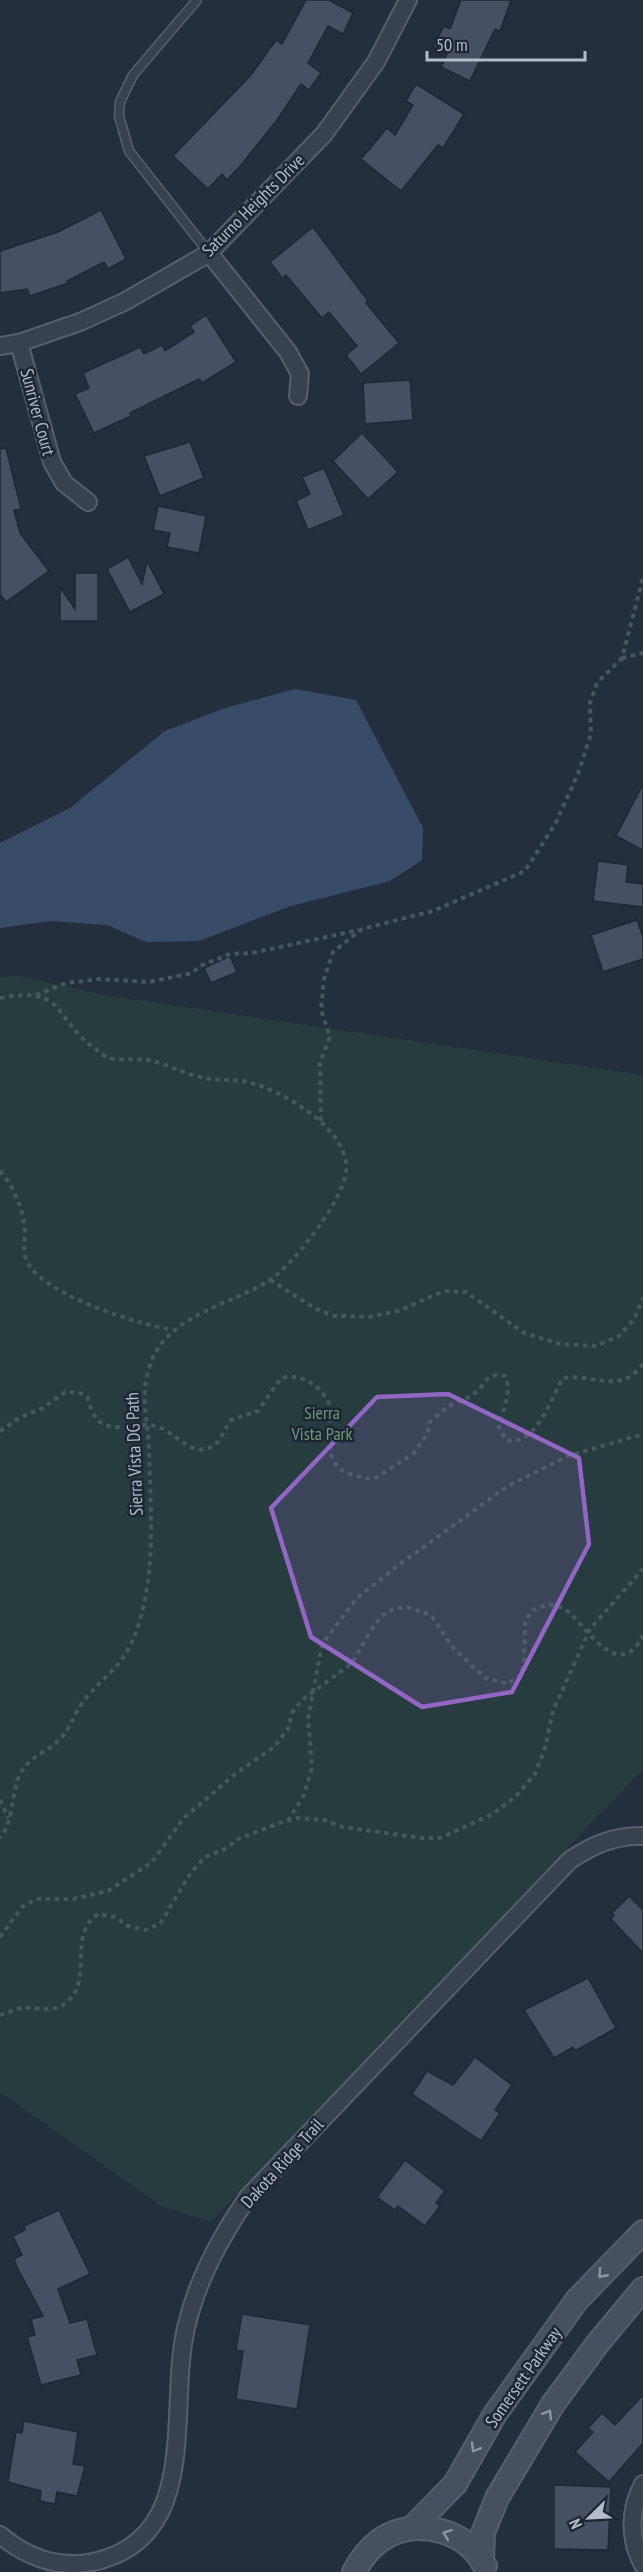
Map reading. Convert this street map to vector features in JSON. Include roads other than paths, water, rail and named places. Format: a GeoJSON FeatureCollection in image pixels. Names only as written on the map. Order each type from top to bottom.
{"type":"FeatureCollection","features":[{"type":"Feature","properties":{"kind":"main road","name":"Somersett Parkway"},"geometry":{"type":"LineString","coordinates":[[412,2528],[455,2484],[495,2414],[577,2300],[643,2232]]}},
{"type":"Feature","properties":{"kind":"main road"},"geometry":{"type":"LineString","coordinates":[[485,2566],[483,2533],[497,2498],[554,2404],[598,2343],[643,2289]]}},
{"type":"Feature","properties":{"kind":"main road"},"geometry":{"type":"LineString","coordinates":[[354,2572],[368,2550],[388,2535],[412,2528],[433,2529],[452,2535],[469,2545],[485,2566]]}},
{"type":"Feature","properties":{"kind":"street","name":"Saturno Heights Drive"},"geometry":{"type":"LineString","coordinates":[[0,346],[19,343],[124,302],[209,253],[324,134],[376,62],[408,0]]}},
{"type":"Feature","properties":{"kind":"street"},"geometry":{"type":"LineString","coordinates":[[209,253],[288,352],[300,374],[298,396]]}},
{"type":"Feature","properties":{"kind":"street","name":"Sunriver Court"},"geometry":{"type":"LineString","coordinates":[[19,343],[52,462],[64,483],[88,502]]}},
{"type":"Feature","properties":{"kind":"street","name":"Dakota Ridge Trail"},"geometry":{"type":"LineString","coordinates":[[0,2535],[31,2556],[55,2563],[82,2564],[106,2559],[130,2547],[142,2536],[159,2516],[170,2493],[174,2470],[179,2370],[193,2300],[216,2246],[248,2197],[570,1860],[590,1847],[615,1837],[643,1836]]}},
{"type":"Feature","properties":{"kind":"street"},"geometry":{"type":"LineString","coordinates":[[643,2484],[633,2503],[632,2528],[638,2556],[643,2565]]}},
{"type":"Feature","properties":{"kind":"lane"},"geometry":{"type":"LineString","coordinates":[[197,0],[133,75],[120,102],[119,116],[129,150],[209,253]]}},
{"type":"Feature","properties":{"kind":"water"},"geometry":{"type":"Polygon","coordinates":[[[295,689],[356,700],[423,828],[422,860],[390,881],[291,906],[199,941],[146,942],[107,925],[51,921],[0,928],[0,843],[70,808],[165,731],[225,708],[295,689]]]}},
{"type":"Feature","properties":{"kind":"park label","name":"Sierra Vista Park"},"geometry":{"type":"Point","coordinates":[322,1422]}}]}
